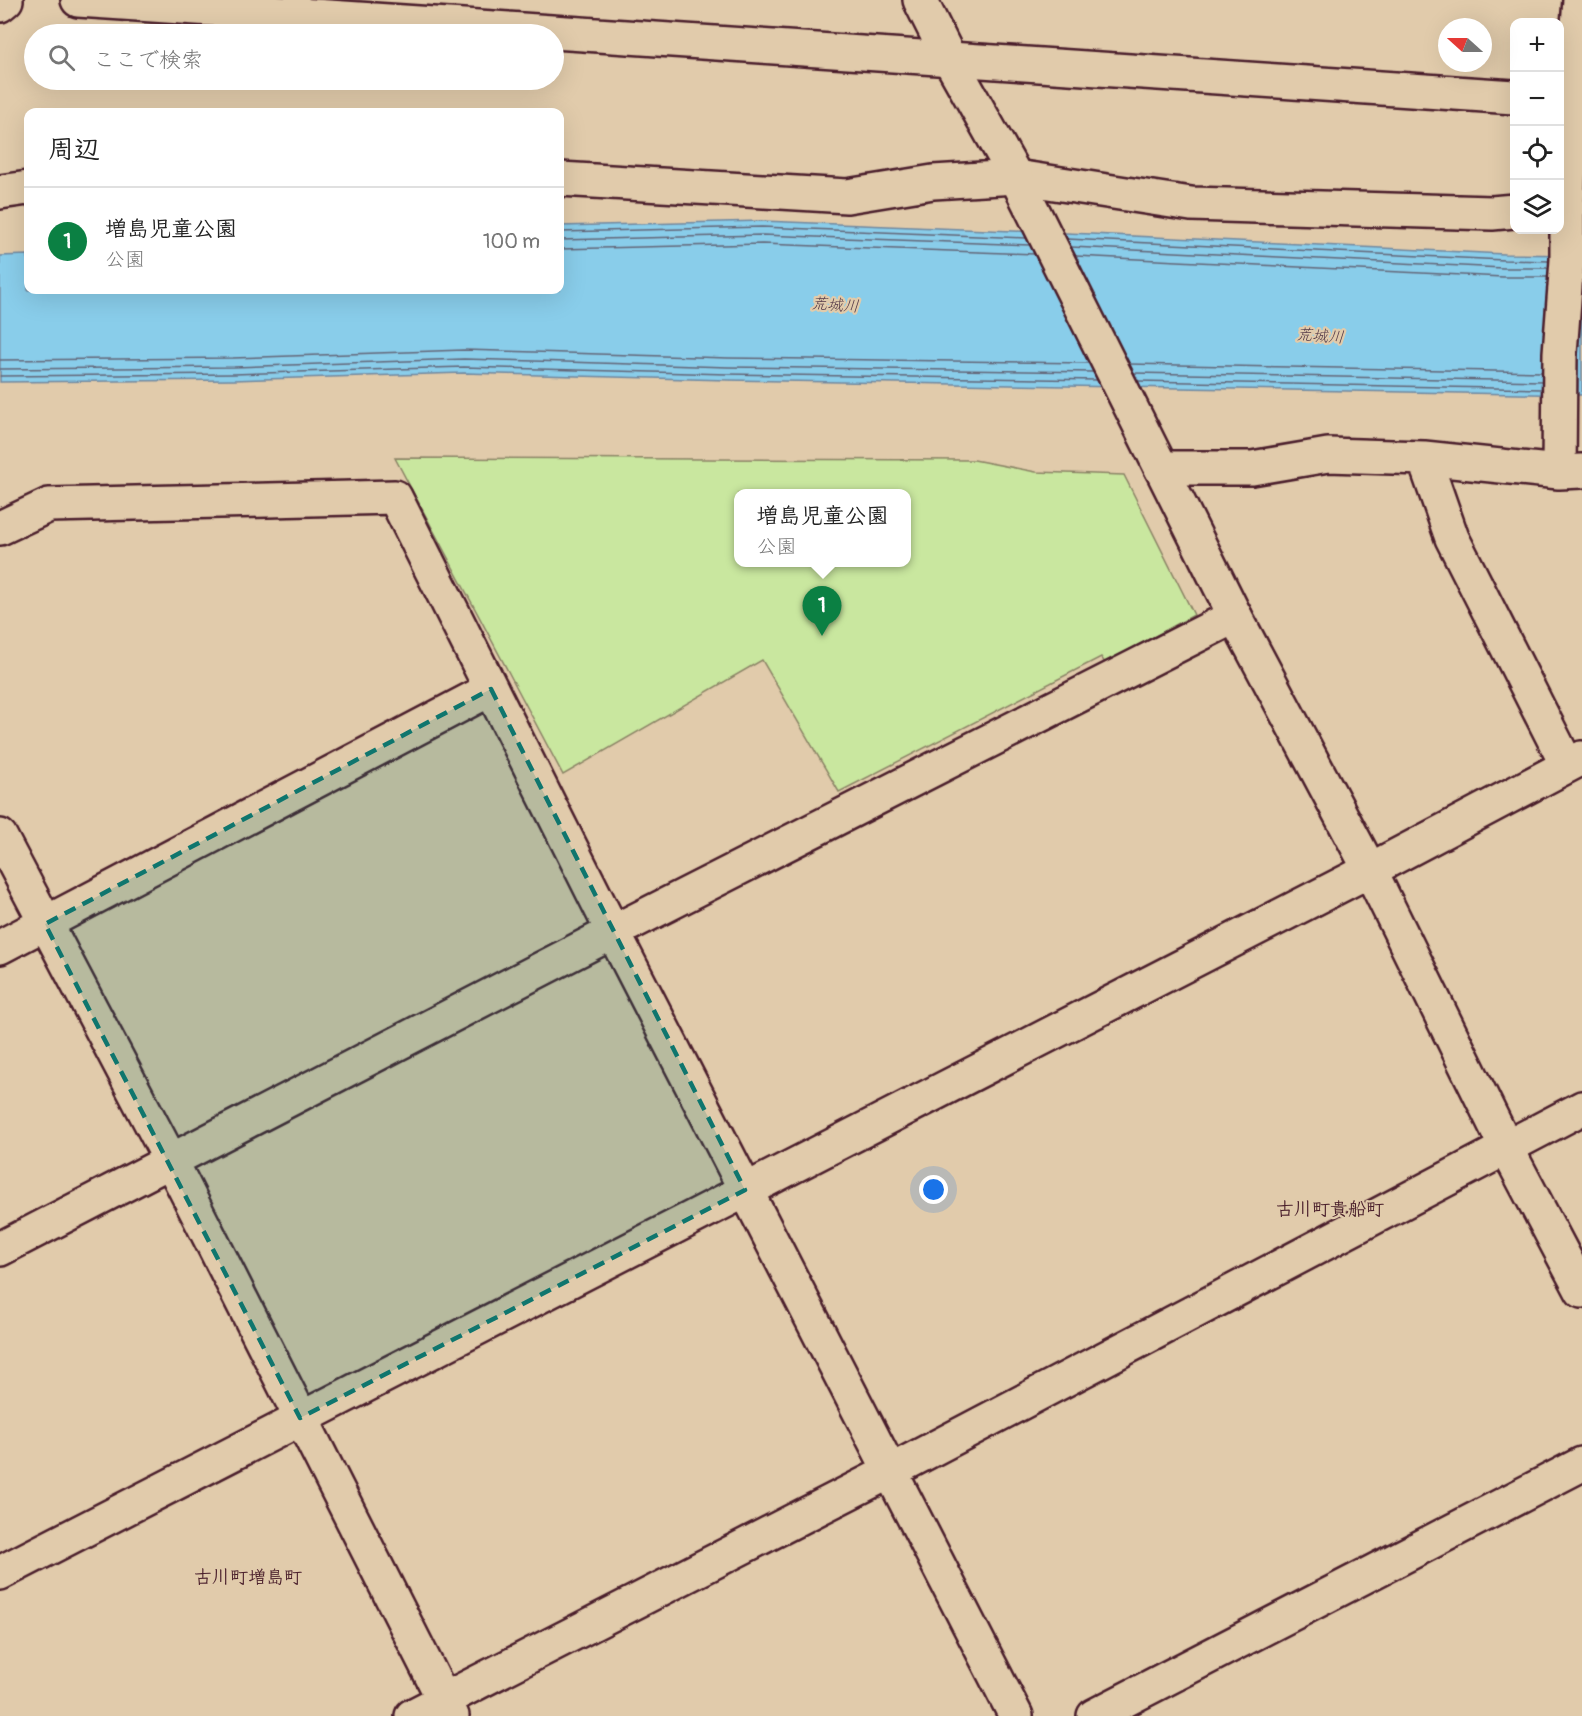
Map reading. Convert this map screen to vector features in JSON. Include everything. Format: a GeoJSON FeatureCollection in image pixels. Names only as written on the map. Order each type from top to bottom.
{"type":"FeatureCollection","features":[{"type":"Feature","properties":{"kind":"street"},"geometry":{"type":"LineString","coordinates":[[0,4],[6,0]]}},
{"type":"Feature","properties":{"kind":"street"},"geometry":{"type":"LineString","coordinates":[[78,0],[438,24]]}},
{"type":"Feature","properties":{"kind":"street"},"geometry":{"type":"LineString","coordinates":[[920,0],[949,58],[1021,187],[1235,616],[1370,870],[1506,1147],[1582,1291]]}},
{"type":"Feature","properties":{"kind":"street"},"geometry":{"type":"LineString","coordinates":[[1161,468],[1252,468],[1328,455],[1424,458],[1570,471],[1560,353],[1570,206],[1566,100],[1580,0]]}},
{"type":"Feature","properties":{"kind":"street"},"geometry":{"type":"LineString","coordinates":[[564,32],[1510,97]]}},
{"type":"Feature","properties":{"kind":"street"},"geometry":{"type":"LineString","coordinates":[[564,179],[847,196],[933,182],[1021,187],[1191,204],[1492,213],[1510,211]]}},
{"type":"Feature","properties":{"kind":"street"},"geometry":{"type":"LineString","coordinates":[[0,192],[24,189]]}},
{"type":"Feature","properties":{"kind":"street"},"geometry":{"type":"LineString","coordinates":[[0,1573],[1370,870],[1575,761],[1452,538],[1424,458]]}},
{"type":"Feature","properties":{"kind":"street"},"geometry":{"type":"LineString","coordinates":[[0,528],[49,505],[395,497],[613,932],[1016,1716]]}},
{"type":"Feature","properties":{"kind":"street"},"geometry":{"type":"LineString","coordinates":[[0,1249],[613,932],[1235,616]]}},
{"type":"Feature","properties":{"kind":"street"},"geometry":{"type":"LineString","coordinates":[[0,947],[491,689]]}},
{"type":"Feature","properties":{"kind":"street"},"geometry":{"type":"LineString","coordinates":[[0,836],[171,1161],[448,1708]]}},
{"type":"Feature","properties":{"kind":"street"},"geometry":{"type":"LineString","coordinates":[[412,1716],[448,1708],[891,1471],[1582,1108]]}},
{"type":"Feature","properties":{"kind":"street"},"geometry":{"type":"LineString","coordinates":[[1094,1716],[1582,1464]]}},
{"type":"Feature","properties":{"kind":"highlighted area"},"geometry":{"type":"Polygon","coordinates":[[[491,689],[745,1190],[300,1418],[45,924],[491,689]]]}},
{"type":"Feature","properties":{"kind":"green space"},"geometry":{"type":"Polygon","coordinates":[[[395,458],[974,460],[1036,472],[1124,475],[1194,615],[1105,663],[1101,657],[839,792],[762,660],[563,775],[395,458]]]}},
{"type":"Feature","properties":{"kind":"water","name":"荒城川"},"geometry":{"type":"Polygon","coordinates":[[[762,221],[1504,254],[1582,255],[1582,395],[727,380],[464,373],[234,380],[0,382],[0,256],[24,255],[24,294],[564,294],[564,226],[762,221]]]}},
{"type":"Feature","properties":{"kind":"place","name":"増島児童公園"},"geometry":{"type":"Point","coordinates":[822,636]}},
{"type":"Feature","properties":{"kind":"district","name":"古川町貴船町"},"geometry":{"type":"Point","coordinates":[1330,1209]}},
{"type":"Feature","properties":{"kind":"district","name":"古川町増島町"},"geometry":{"type":"Point","coordinates":[248,1577]}}]}
